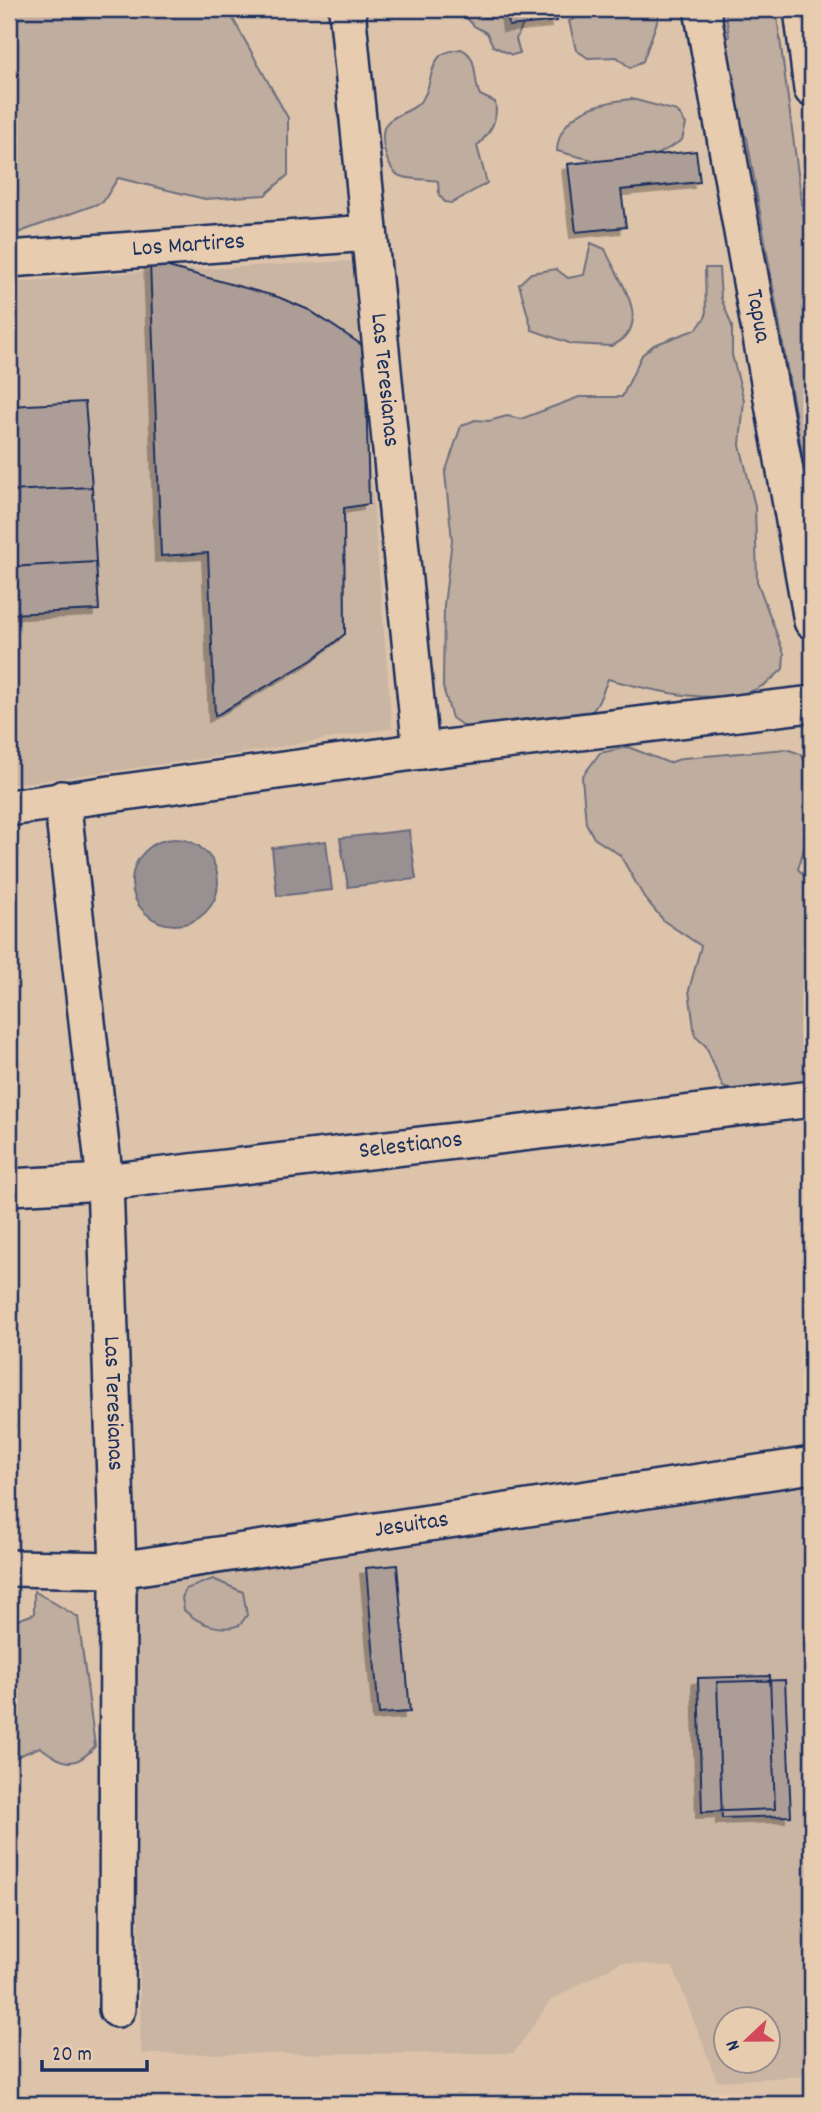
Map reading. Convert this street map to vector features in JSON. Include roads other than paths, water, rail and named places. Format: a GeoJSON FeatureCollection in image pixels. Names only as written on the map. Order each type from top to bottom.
{"type":"FeatureCollection","features":[{"type":"Feature","properties":{"kind":"street","name":"Las Teresianas"},"geometry":{"type":"LineString","coordinates":[[347,9],[421,751]]}},
{"type":"Feature","properties":{"kind":"street","name":"Tapua"},"geometry":{"type":"LineString","coordinates":[[702,9],[812,621]]}},
{"type":"Feature","properties":{"kind":"street"},"geometry":{"type":"LineString","coordinates":[[802,9],[812,89]]}},
{"type":"Feature","properties":{"kind":"street","name":"Los Martires"},"geometry":{"type":"LineString","coordinates":[[9,259],[369,233]]}},
{"type":"Feature","properties":{"kind":"street"},"geometry":{"type":"LineString","coordinates":[[9,808],[421,751],[812,704]]}},
{"type":"Feature","properties":{"kind":"street","name":"Las Teresianas"},"geometry":{"type":"LineString","coordinates":[[62,799],[105,1182],[118,1570],[117,2009]]}},
{"type":"Feature","properties":{"kind":"street","name":"Selestianos"},"geometry":{"type":"LineString","coordinates":[[9,1187],[105,1182],[812,1099]]}},
{"type":"Feature","properties":{"kind":"street","name":"Jesuitas"},"geometry":{"type":"LineString","coordinates":[[9,1568],[118,1570],[812,1465]]}}]}
